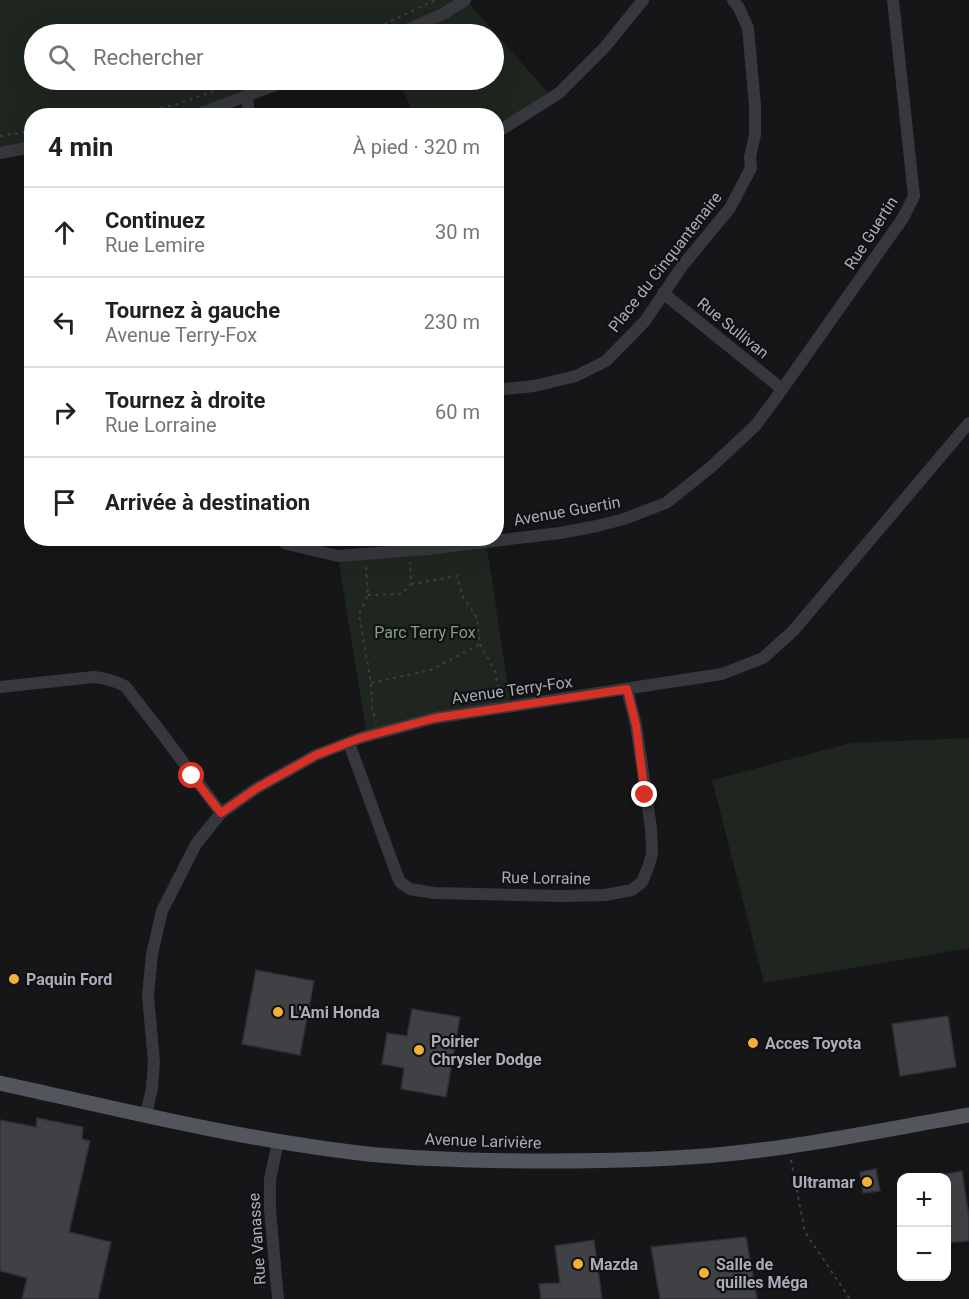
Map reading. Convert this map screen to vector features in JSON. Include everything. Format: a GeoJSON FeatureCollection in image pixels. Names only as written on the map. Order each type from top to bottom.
{"type":"FeatureCollection","features":[{"type":"Feature","properties":{"kind":"main road","name":"Avenue Larivière"},"geometry":{"type":"LineString","coordinates":[[0,1083],[278,1142],[369,1154],[495,1161],[673,1159],[729,1154],[969,1115]]}},
{"type":"Feature","properties":{"kind":"street"},"geometry":{"type":"LineString","coordinates":[[420,24],[445,13],[465,0]]}},
{"type":"Feature","properties":{"kind":"street"},"geometry":{"type":"LineString","coordinates":[[504,128],[559,93],[605,47],[643,0]]}},
{"type":"Feature","properties":{"kind":"street","name":"Place du Cinquantenaire"},"geometry":{"type":"LineString","coordinates":[[504,389],[534,386],[576,376],[606,361],[645,321],[683,265],[730,208],[751,168],[755,106],[748,28],[733,0]]}},
{"type":"Feature","properties":{"kind":"street","name":"Rue Guertin"},"geometry":{"type":"LineString","coordinates":[[782,389],[903,218],[914,195],[893,0]]}},
{"type":"Feature","properties":{"kind":"street"},"geometry":{"type":"LineString","coordinates":[[215,108],[263,90]]}},
{"type":"Feature","properties":{"kind":"street"},"geometry":{"type":"LineString","coordinates":[[247,96],[248,108]]}},
{"type":"Feature","properties":{"kind":"street"},"geometry":{"type":"LineString","coordinates":[[0,153],[24,148]]}},
{"type":"Feature","properties":{"kind":"street","name":"Rue Sullivan"},"geometry":{"type":"LineString","coordinates":[[663,293],[782,389]]}},
{"type":"Feature","properties":{"kind":"street","name":"Avenue Guertin"},"geometry":{"type":"LineString","coordinates":[[504,539],[560,533],[624,519],[666,503],[711,467],[754,426],[782,389]]}},
{"type":"Feature","properties":{"kind":"street","name":"Avenue Terry-Fox"},"geometry":{"type":"LineString","coordinates":[[146,1115],[152,1088],[154,1062],[148,996],[152,954],[162,911],[196,844],[221,813],[257,788],[316,755],[379,734],[435,718],[722,674],[763,658],[793,631],[969,423]]}},
{"type":"Feature","properties":{"kind":"street","name":"Avenue Guertin"},"geometry":{"type":"LineString","coordinates":[[296,546],[338,556],[445,546]]}},
{"type":"Feature","properties":{"kind":"street"},"geometry":{"type":"LineString","coordinates":[[0,687],[94,677],[118,682],[125,687],[163,735],[221,813]]}},
{"type":"Feature","properties":{"kind":"street","name":"Rue Lorraine"},"geometry":{"type":"LineString","coordinates":[[349,743],[397,875],[400,882],[410,889],[434,893],[561,896],[621,893],[632,890],[642,882],[652,853],[651,828],[636,725],[627,689]]}},
{"type":"Feature","properties":{"kind":"street","name":"Rue Vanasse"},"geometry":{"type":"LineString","coordinates":[[278,1142],[270,1179],[270,1210],[278,1299]]}},
{"type":"Feature","properties":{"kind":"path"},"geometry":{"type":"LineString","coordinates":[[385,24],[435,0]]}},
{"type":"Feature","properties":{"kind":"path"},"geometry":{"type":"LineString","coordinates":[[160,108],[216,90]]}},
{"type":"Feature","properties":{"kind":"path"},"geometry":{"type":"LineString","coordinates":[[0,136],[24,132]]}},
{"type":"Feature","properties":{"kind":"path"},"geometry":{"type":"LineString","coordinates":[[410,550],[411,584]]}},
{"type":"Feature","properties":{"kind":"path"},"geometry":{"type":"LineString","coordinates":[[365,554],[368,595],[359,614],[371,684],[372,707],[379,734]]}},
{"type":"Feature","properties":{"kind":"path"},"geometry":{"type":"LineString","coordinates":[[368,595],[401,594],[411,584],[457,576],[462,595],[477,618],[480,644],[495,672],[502,708]]}},
{"type":"Feature","properties":{"kind":"path"},"geometry":{"type":"LineString","coordinates":[[371,684],[430,670],[480,644]]}},
{"type":"Feature","properties":{"kind":"path"},"geometry":{"type":"LineString","coordinates":[[788,1145],[805,1232],[850,1299]]}},
{"type":"Feature","properties":{"kind":"green space"},"geometry":{"type":"Polygon","coordinates":[[[0,0],[466,0],[487,24],[24,24],[24,90],[262,90],[212,108],[24,108],[24,148],[0,153],[0,0]]]}},
{"type":"Feature","properties":{"kind":"green space"},"geometry":{"type":"Polygon","coordinates":[[[504,43],[552,97],[504,128],[504,108],[411,108],[403,90],[504,90],[504,43]]]}},
{"type":"Feature","properties":{"kind":"green space","name":"Parc Terry Fox"},"geometry":{"type":"Polygon","coordinates":[[[437,546],[487,546],[511,707],[367,737],[338,556],[437,546]]]}},
{"type":"Feature","properties":{"kind":"green space"},"geometry":{"type":"Polygon","coordinates":[[[969,738],[969,948],[764,983],[712,780],[851,743],[969,738]]]}},
{"type":"Feature","properties":{"kind":"building","name":"L'Ami Honda"},"geometry":{"type":"Polygon","coordinates":[[[256,970],[314,981],[300,1055],[242,1044],[256,970]]]}},
{"type":"Feature","properties":{"kind":"building","name":"Poirier Chrysler Dodge"},"geometry":{"type":"Polygon","coordinates":[[[412,1009],[460,1017],[446,1097],[401,1089],[404,1068],[382,1064],[387,1033],[407,1036],[412,1009]]]}},
{"type":"Feature","properties":{"kind":"building"},"geometry":{"type":"Polygon","coordinates":[[[948,1016],[956,1067],[900,1076],[892,1024],[948,1016]]]}},
{"type":"Feature","properties":{"kind":"building"},"geometry":{"type":"Polygon","coordinates":[[[37,1118],[83,1127],[82,1139],[90,1141],[69,1232],[111,1242],[98,1299],[22,1299],[27,1278],[0,1271],[0,1120],[36,1127],[37,1118]]]}},
{"type":"Feature","properties":{"kind":"building"},"geometry":{"type":"Polygon","coordinates":[[[876,1169],[880,1191],[863,1193],[860,1172],[876,1169]]]}},
{"type":"Feature","properties":{"kind":"building"},"geometry":{"type":"Polygon","coordinates":[[[962,1171],[969,1217],[969,1241],[951,1243],[951,1173],[962,1171]]]}},
{"type":"Feature","properties":{"kind":"building","name":"Salle de quilles Méga"},"geometry":{"type":"Polygon","coordinates":[[[746,1237],[757,1299],[660,1299],[651,1247],[746,1237]]]}},
{"type":"Feature","properties":{"kind":"building","name":"Mazda"},"geometry":{"type":"Polygon","coordinates":[[[594,1240],[602,1299],[541,1299],[539,1284],[560,1283],[555,1246],[594,1240]]]}},
{"type":"Feature","properties":{"kind":"place","name":"Paquin Ford"},"geometry":{"type":"Point","coordinates":[14,979]}},
{"type":"Feature","properties":{"kind":"place","name":"L'Ami Honda"},"geometry":{"type":"Point","coordinates":[278,1012]}},
{"type":"Feature","properties":{"kind":"place","name":"Acces Toyota"},"geometry":{"type":"Point","coordinates":[753,1043]}},
{"type":"Feature","properties":{"kind":"place","name":"Poirier Chrysler Dodge"},"geometry":{"type":"Point","coordinates":[419,1050]}},
{"type":"Feature","properties":{"kind":"place","name":"Ultramar"},"geometry":{"type":"Point","coordinates":[867,1182]}},
{"type":"Feature","properties":{"kind":"place","name":"Mazda"},"geometry":{"type":"Point","coordinates":[578,1264]}},
{"type":"Feature","properties":{"kind":"place","name":"Salle de quilles Méga"},"geometry":{"type":"Point","coordinates":[704,1273]}},
{"type":"Feature","properties":{"kind":"route"},"geometry":{"type":"LineString","coordinates":[[192,776],[221,813],[257,788],[316,755],[360,738],[435,718],[627,689],[636,725],[645,795]]}}]}
